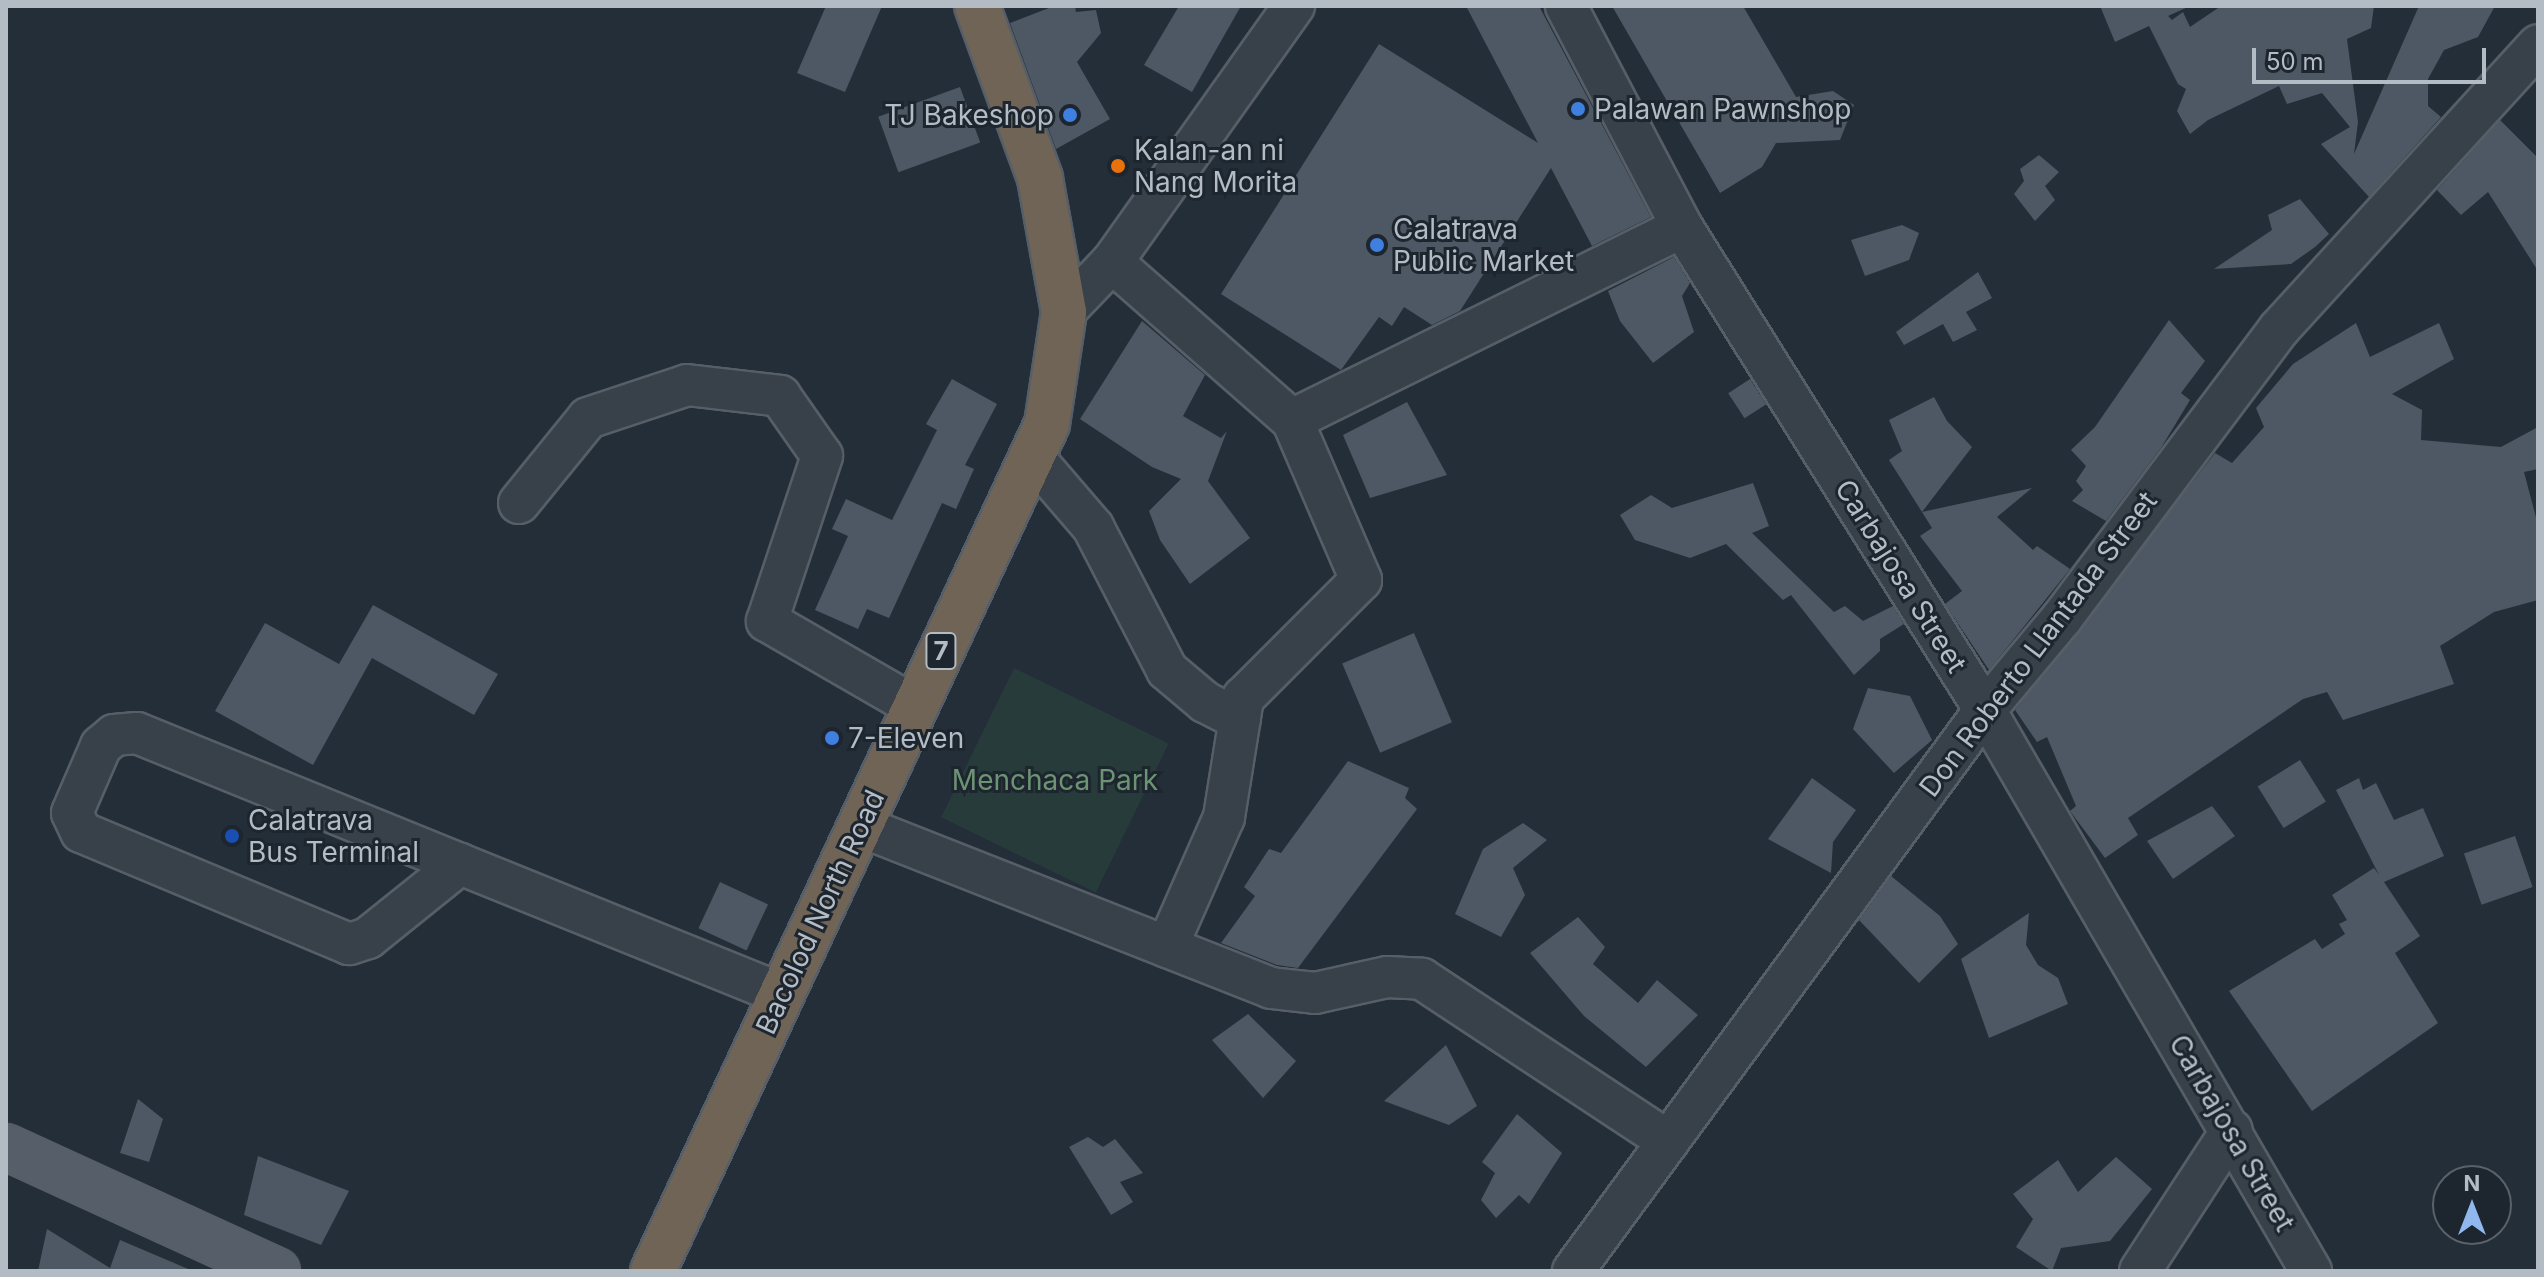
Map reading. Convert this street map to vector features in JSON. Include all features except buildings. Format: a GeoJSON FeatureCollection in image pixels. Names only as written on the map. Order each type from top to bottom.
{"type":"FeatureCollection","features":[{"type":"Feature","properties":{"kind":"highway","name":"Bacolod North Road"},"geometry":{"type":"LineString","coordinates":[[653,1271],[1047,424],[1064,312],[1040,178],[977,6]]}},
{"type":"Feature","properties":{"kind":"main road"},"geometry":{"type":"LineString","coordinates":[[6,1147],[277,1271]]}},
{"type":"Feature","properties":{"kind":"street"},"geometry":{"type":"LineString","coordinates":[[1064,312],[1112,262],[1294,6]]}},
{"type":"Feature","properties":{"kind":"street","name":"Carbajosa Street"},"geometry":{"type":"LineString","coordinates":[[1566,6],[1682,227],[1985,710],[2232,1130],[2311,1271]]}},
{"type":"Feature","properties":{"kind":"street","name":"Don Roberto Llantada Street"},"geometry":{"type":"LineString","coordinates":[[1573,1271],[1985,710],[2062,618],[2279,329],[2538,45]]}},
{"type":"Feature","properties":{"kind":"street"},"geometry":{"type":"LineString","coordinates":[[1292,420],[1682,227]]}},
{"type":"Feature","properties":{"kind":"street"},"geometry":{"type":"LineString","coordinates":[[1112,262],[1292,420],[1361,580],[1243,698],[1224,817],[1167,947]]}},
{"type":"Feature","properties":{"kind":"street"},"geometry":{"type":"LineString","coordinates":[[519,503],[588,418],[687,385],[780,396],[822,456],[767,621],[916,707]]}},
{"type":"Feature","properties":{"kind":"street"},"geometry":{"type":"LineString","coordinates":[[1032,456],[1093,527],[1167,670],[1205,702],[1240,720]]}},
{"type":"Feature","properties":{"kind":"street"},"geometry":{"type":"LineString","coordinates":[[460,864],[368,938],[349,944],[81,832],[72,813],[101,746],[114,735],[137,733],[782,994]]}},
{"type":"Feature","properties":{"kind":"street"},"geometry":{"type":"LineString","coordinates":[[860,826],[1271,988],[1315,993],[1387,977],[1422,979],[1668,1141]]}},
{"type":"Feature","properties":{"kind":"street"},"geometry":{"type":"LineString","coordinates":[[2140,1271],[2232,1130]]}},
{"type":"Feature","properties":{"kind":"green space","name":"Menchaca Park"},"geometry":{"type":"Polygon","coordinates":[[[1014,668],[1169,743],[1096,893],[941,817],[1014,668]]]}},
{"type":"Feature","properties":{"kind":"place","name":"Palawan Pawnshop"},"geometry":{"type":"Point","coordinates":[1578,109]}},
{"type":"Feature","properties":{"kind":"place","name":"TJ Bakeshop"},"geometry":{"type":"Point","coordinates":[1070,115]}},
{"type":"Feature","properties":{"kind":"place","name":"Kalan-an ni Nang Morita"},"geometry":{"type":"Point","coordinates":[1118,166]}},
{"type":"Feature","properties":{"kind":"place","name":"Calatrava Public Market"},"geometry":{"type":"Point","coordinates":[1377,245]}},
{"type":"Feature","properties":{"kind":"place","name":"7-Eleven"},"geometry":{"type":"Point","coordinates":[832,738]}},
{"type":"Feature","properties":{"kind":"place","name":"Calatrava Bus Terminal"},"geometry":{"type":"Point","coordinates":[232,836]}}]}
